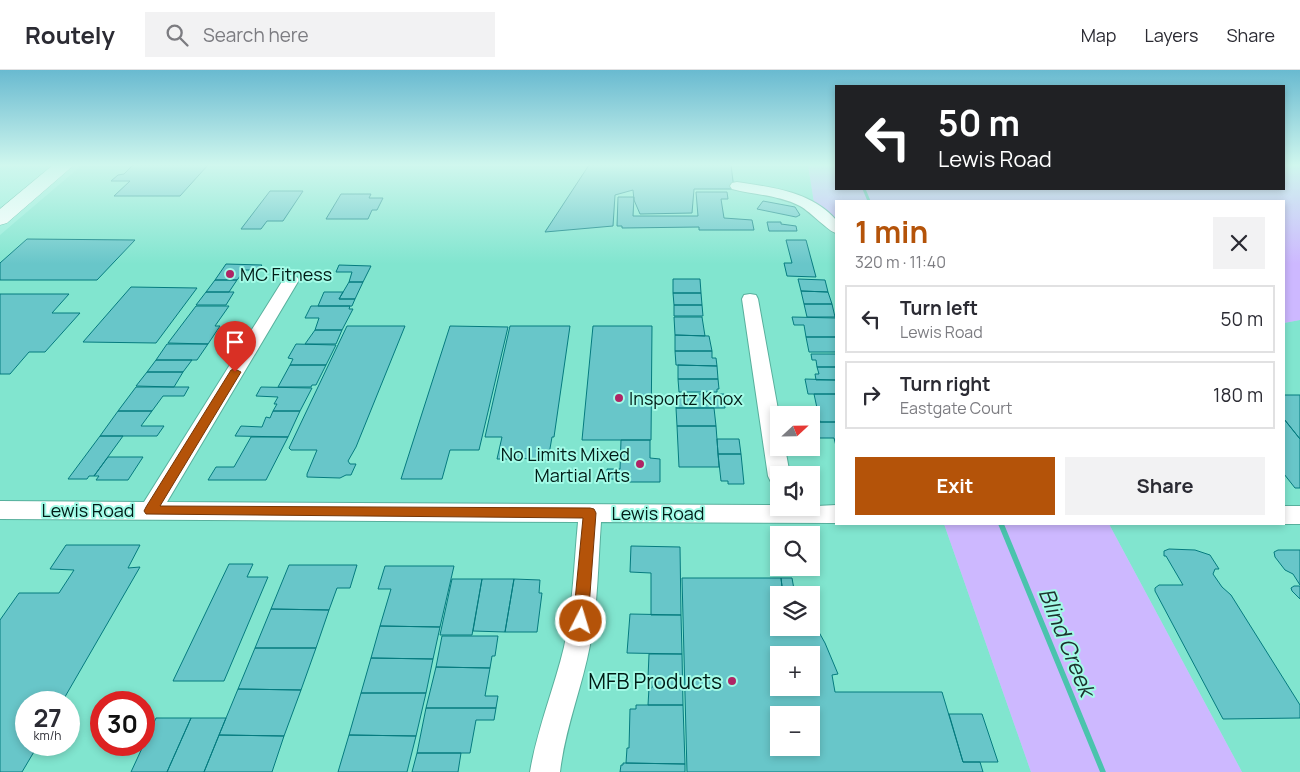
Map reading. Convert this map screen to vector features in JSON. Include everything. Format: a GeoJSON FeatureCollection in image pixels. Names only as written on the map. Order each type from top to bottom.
{"type":"FeatureCollection","features":[{"type":"Feature","properties":{"kind":"highway"},"geometry":{"type":"LineString","coordinates":[[0,220],[27,198]]}},
{"type":"Feature","properties":{"kind":"street"},"geometry":{"type":"LineString","coordinates":[[790,198],[820,212],[835,228]]}},
{"type":"Feature","properties":{"kind":"street"},"geometry":{"type":"LineString","coordinates":[[150,511],[291,280]]}},
{"type":"Feature","properties":{"kind":"street"},"geometry":{"type":"LineString","coordinates":[[750,298],[777,466]]}},
{"type":"Feature","properties":{"kind":"street","name":"Lewis Road"},"geometry":{"type":"LineString","coordinates":[[0,510],[590,513],[770,511]]}},
{"type":"Feature","properties":{"kind":"street"},"geometry":{"type":"LineString","coordinates":[[545,772],[554,725],[579,635],[590,513]]}},
{"type":"Feature","properties":{"kind":"street","name":"Lewis Road"},"geometry":{"type":"LineString","coordinates":[[820,513],[835,514]]}},
{"type":"Feature","properties":{"kind":"street"},"geometry":{"type":"LineString","coordinates":[[1285,515],[1300,515]]}},
{"type":"Feature","properties":{"kind":"shaded area"},"geometry":{"type":"Polygon","coordinates":[[[44,198],[813,198],[815,209],[835,228],[835,525],[944,525],[1031,772],[0,772],[0,235],[44,198]]]}},
{"type":"Feature","properties":{"kind":"shaded area"},"geometry":{"type":"Polygon","coordinates":[[[813,198],[1300,198],[1300,320],[1285,323],[1285,200],[835,200],[835,228],[815,209],[813,198]]]}},
{"type":"Feature","properties":{"kind":"shaded area"},"geometry":{"type":"Polygon","coordinates":[[[1300,320],[1300,772],[1242,772],[1110,525],[1285,525],[1285,323],[1300,320]]]}},
{"type":"Feature","properties":{"kind":"shaded area"},"geometry":{"type":"Polygon","coordinates":[[[944,525],[1110,525],[1242,772],[1031,772],[944,525]]]}},
{"type":"Feature","properties":{"kind":"building"},"geometry":{"type":"Polygon","coordinates":[[[265,198],[298,198],[283,221],[267,221],[261,229],[241,229],[265,198]]]}},
{"type":"Feature","properties":{"kind":"building"},"geometry":{"type":"Polygon","coordinates":[[[339,198],[383,198],[377,210],[372,210],[368,219],[326,219],[339,198]]]}},
{"type":"Feature","properties":{"kind":"building"},"geometry":{"type":"Polygon","coordinates":[[[567,198],[615,198],[613,226],[545,232],[567,198]]]}},
{"type":"Feature","properties":{"kind":"building"},"geometry":{"type":"Polygon","coordinates":[[[618,198],[634,198],[633,216],[698,216],[696,198],[728,198],[721,199],[724,218],[752,220],[754,230],[699,230],[699,227],[622,228],[622,226],[617,226],[618,198]]]}},
{"type":"Feature","properties":{"kind":"building"},"geometry":{"type":"Polygon","coordinates":[[[634,198],[693,198],[692,213],[640,214],[634,198]]]}},
{"type":"Feature","properties":{"kind":"building"},"geometry":{"type":"Polygon","coordinates":[[[763,201],[795,207],[800,215],[796,217],[757,209],[763,201]]]}},
{"type":"Feature","properties":{"kind":"building"},"geometry":{"type":"Polygon","coordinates":[[[767,222],[781,222],[781,224],[796,226],[797,231],[769,231],[767,222]]]}},
{"type":"Feature","properties":{"kind":"building"},"geometry":{"type":"Polygon","coordinates":[[[27,239],[135,240],[97,280],[0,280],[0,263],[27,239]]]}},
{"type":"Feature","properties":{"kind":"building"},"geometry":{"type":"Polygon","coordinates":[[[786,240],[806,240],[816,277],[787,276],[784,263],[792,263],[786,240]]]}},
{"type":"Feature","properties":{"kind":"building","name":"MC Fitness"},"geometry":{"type":"Polygon","coordinates":[[[226,264],[262,265],[258,270],[245,270],[237,280],[215,280],[226,264]]]}},
{"type":"Feature","properties":{"kind":"building"},"geometry":{"type":"Polygon","coordinates":[[[339,265],[371,266],[363,282],[349,282],[352,272],[336,272],[339,265]]]}},
{"type":"Feature","properties":{"kind":"building"},"geometry":{"type":"Polygon","coordinates":[[[673,279],[700,279],[701,293],[673,293],[673,279]]]}},
{"type":"Feature","properties":{"kind":"building"},"geometry":{"type":"Polygon","coordinates":[[[798,279],[825,280],[828,292],[801,291],[798,279]]]}},
{"type":"Feature","properties":{"kind":"building","name":"MC Fitness"},"geometry":{"type":"Polygon","coordinates":[[[215,280],[237,280],[229,292],[206,292],[215,280]]]}},
{"type":"Feature","properties":{"kind":"building"},"geometry":{"type":"Polygon","coordinates":[[[349,282],[363,282],[355,299],[339,299],[349,282]]]}},
{"type":"Feature","properties":{"kind":"building"},"geometry":{"type":"Polygon","coordinates":[[[131,287],[197,288],[156,343],[83,342],[131,287]]]}},
{"type":"Feature","properties":{"kind":"building"},"geometry":{"type":"Polygon","coordinates":[[[801,291],[828,292],[832,304],[804,304],[801,291]]]}},
{"type":"Feature","properties":{"kind":"building"},"geometry":{"type":"Polygon","coordinates":[[[206,292],[234,292],[226,305],[196,305],[206,292]]]}},
{"type":"Feature","properties":{"kind":"building"},"geometry":{"type":"Polygon","coordinates":[[[324,292],[343,292],[339,299],[355,299],[352,306],[318,306],[324,292]]]}},
{"type":"Feature","properties":{"kind":"building"},"geometry":{"type":"Polygon","coordinates":[[[673,293],[701,293],[702,305],[674,305],[673,293]]]}},
{"type":"Feature","properties":{"kind":"building"},"geometry":{"type":"Polygon","coordinates":[[[0,294],[69,294],[52,313],[80,313],[45,352],[29,352],[10,374],[0,374],[0,294]]]}},
{"type":"Feature","properties":{"kind":"building"},"geometry":{"type":"Polygon","coordinates":[[[804,304],[832,304],[835,317],[807,317],[804,304]]]}},
{"type":"Feature","properties":{"kind":"building"},"geometry":{"type":"Polygon","coordinates":[[[674,305],[702,305],[703,316],[674,316],[674,305]]]}},
{"type":"Feature","properties":{"kind":"building"},"geometry":{"type":"Polygon","coordinates":[[[196,306],[229,306],[215,326],[220,326],[208,344],[168,343],[196,306]]]}},
{"type":"Feature","properties":{"kind":"building"},"geometry":{"type":"Polygon","coordinates":[[[311,306],[350,306],[349,309],[353,309],[342,330],[315,330],[319,318],[305,318],[311,306]]]}},
{"type":"Feature","properties":{"kind":"building"},"geometry":{"type":"Polygon","coordinates":[[[674,317],[702,317],[705,336],[675,335],[674,317]]]}},
{"type":"Feature","properties":{"kind":"building"},"geometry":{"type":"Polygon","coordinates":[[[792,317],[835,318],[835,337],[806,337],[804,325],[794,325],[792,317]]]}},
{"type":"Feature","properties":{"kind":"building"},"geometry":{"type":"Polygon","coordinates":[[[347,326],[405,326],[356,447],[348,461],[350,464],[356,464],[351,475],[340,478],[307,477],[317,450],[291,450],[289,448],[347,326]]]}},
{"type":"Feature","properties":{"kind":"building"},"geometry":{"type":"Polygon","coordinates":[[[450,326],[508,327],[479,450],[450,450],[442,479],[401,479],[450,326]]]}},
{"type":"Feature","properties":{"kind":"building"},"geometry":{"type":"Polygon","coordinates":[[[510,326],[570,326],[554,437],[552,437],[548,460],[497,459],[502,437],[485,437],[510,326]]]}},
{"type":"Feature","properties":{"kind":"building","name":"Insportz Knox"},"geometry":{"type":"Polygon","coordinates":[[[593,326],[652,326],[651,440],[582,440],[593,326]]]}},
{"type":"Feature","properties":{"kind":"building"},"geometry":{"type":"Polygon","coordinates":[[[315,330],[342,330],[336,344],[305,344],[315,330]]]}},
{"type":"Feature","properties":{"kind":"building"},"geometry":{"type":"Polygon","coordinates":[[[675,335],[709,336],[712,351],[675,351],[675,335]]]}},
{"type":"Feature","properties":{"kind":"building"},"geometry":{"type":"Polygon","coordinates":[[[806,337],[835,337],[835,352],[809,352],[806,337]]]}},
{"type":"Feature","properties":{"kind":"building"},"geometry":{"type":"Polygon","coordinates":[[[167,344],[208,344],[197,360],[156,360],[167,344]]]}},
{"type":"Feature","properties":{"kind":"building"},"geometry":{"type":"Polygon","coordinates":[[[296,344],[336,345],[326,365],[290,365],[293,359],[288,358],[296,344]]]}},
{"type":"Feature","properties":{"kind":"building"},"geometry":{"type":"Polygon","coordinates":[[[675,351],[712,351],[712,358],[716,358],[717,366],[676,365],[675,351]]]}},
{"type":"Feature","properties":{"kind":"building"},"geometry":{"type":"Polygon","coordinates":[[[811,354],[835,354],[835,367],[817,367],[816,360],[812,360],[811,354]]]}},
{"type":"Feature","properties":{"kind":"building"},"geometry":{"type":"Polygon","coordinates":[[[156,360],[192,360],[183,372],[147,372],[156,360]]]}},
{"type":"Feature","properties":{"kind":"building"},"geometry":{"type":"Polygon","coordinates":[[[290,365],[326,365],[316,385],[311,387],[278,387],[290,365]]]}},
{"type":"Feature","properties":{"kind":"building"},"geometry":{"type":"Polygon","coordinates":[[[678,365],[717,366],[718,379],[678,379],[678,365]]]}},
{"type":"Feature","properties":{"kind":"building"},"geometry":{"type":"Polygon","coordinates":[[[817,367],[835,367],[835,380],[816,380],[815,374],[819,374],[817,367]]]}},
{"type":"Feature","properties":{"kind":"building"},"geometry":{"type":"Polygon","coordinates":[[[147,372],[183,372],[174,387],[136,386],[147,372]]]}},
{"type":"Feature","properties":{"kind":"building"},"geometry":{"type":"Polygon","coordinates":[[[678,379],[718,379],[719,389],[717,389],[717,392],[679,392],[678,379]]]}},
{"type":"Feature","properties":{"kind":"building"},"geometry":{"type":"Polygon","coordinates":[[[805,379],[835,380],[835,394],[808,394],[805,379]]]}},
{"type":"Feature","properties":{"kind":"building"},"geometry":{"type":"Polygon","coordinates":[[[136,387],[189,387],[184,396],[163,396],[152,411],[118,411],[136,387]]]}},
{"type":"Feature","properties":{"kind":"building"},"geometry":{"type":"Polygon","coordinates":[[[261,387],[312,388],[300,411],[273,411],[278,397],[256,396],[261,387]]]}},
{"type":"Feature","properties":{"kind":"building"},"geometry":{"type":"Polygon","coordinates":[[[676,394],[724,394],[725,408],[676,408],[676,394]]]}},
{"type":"Feature","properties":{"kind":"building"},"geometry":{"type":"Polygon","coordinates":[[[814,394],[835,394],[835,422],[820,422],[820,406],[817,406],[814,394]]]}},
{"type":"Feature","properties":{"kind":"building"},"geometry":{"type":"Polygon","coordinates":[[[1285,395],[1300,395],[1300,439],[1285,420],[1285,395]]]}},
{"type":"Feature","properties":{"kind":"building"},"geometry":{"type":"Polygon","coordinates":[[[676,408],[714,408],[716,426],[677,426],[676,408]]]}},
{"type":"Feature","properties":{"kind":"building"},"geometry":{"type":"Polygon","coordinates":[[[118,411],[152,411],[141,426],[164,426],[157,436],[100,436],[118,411]]]}},
{"type":"Feature","properties":{"kind":"building"},"geometry":{"type":"Polygon","coordinates":[[[273,411],[300,411],[288,437],[235,436],[241,426],[262,427],[266,417],[270,418],[273,411]]]}},
{"type":"Feature","properties":{"kind":"building"},"geometry":{"type":"Polygon","coordinates":[[[1285,420],[1300,439],[1300,488],[1295,488],[1285,475],[1285,420]]]}},
{"type":"Feature","properties":{"kind":"building"},"geometry":{"type":"Polygon","coordinates":[[[820,422],[835,422],[835,442],[834,438],[820,438],[820,422]]]}},
{"type":"Feature","properties":{"kind":"building"},"geometry":{"type":"Polygon","coordinates":[[[677,426],[716,426],[719,467],[679,467],[677,426]]]}},
{"type":"Feature","properties":{"kind":"building"},"geometry":{"type":"Polygon","coordinates":[[[100,436],[123,436],[94,476],[89,476],[87,479],[68,479],[100,436]]]}},
{"type":"Feature","properties":{"kind":"building"},"geometry":{"type":"Polygon","coordinates":[[[251,437],[288,437],[266,480],[208,480],[216,467],[234,467],[251,437]]]}},
{"type":"Feature","properties":{"kind":"building"},"geometry":{"type":"Polygon","coordinates":[[[717,439],[739,439],[741,454],[718,454],[717,439]]]}},
{"type":"Feature","properties":{"kind":"building","name":"No Limits Mixed Martial Arts"},"geometry":{"type":"Polygon","coordinates":[[[621,440],[650,440],[650,458],[660,459],[660,482],[616,482],[616,479],[606,479],[607,469],[620,469],[621,440]]]}},
{"type":"Feature","properties":{"kind":"building"},"geometry":{"type":"Polygon","coordinates":[[[718,454],[741,454],[744,484],[728,484],[728,481],[721,481],[718,454]]]}},
{"type":"Feature","properties":{"kind":"building"},"geometry":{"type":"Polygon","coordinates":[[[108,457],[143,457],[128,480],[96,480],[99,476],[94,476],[108,457]]]}},
{"type":"Feature","properties":{"kind":"building"},"geometry":{"type":"Polygon","coordinates":[[[66,545],[140,545],[128,568],[140,567],[68,691],[15,691],[15,756],[31,756],[22,772],[0,772],[0,620],[19,593],[59,593],[74,570],[50,569],[66,545]]]}},
{"type":"Feature","properties":{"kind":"building"},"geometry":{"type":"Polygon","coordinates":[[[631,546],[680,547],[681,615],[651,615],[651,573],[630,572],[631,546]]]}},
{"type":"Feature","properties":{"kind":"building"},"geometry":{"type":"Polygon","coordinates":[[[1169,549],[1195,550],[1210,555],[1219,569],[1215,569],[1213,574],[1222,587],[1231,595],[1300,705],[1300,718],[1223,719],[1155,591],[1155,588],[1159,585],[1183,585],[1166,556],[1164,556],[1164,551],[1169,549]]]}},
{"type":"Feature","properties":{"kind":"building"},"geometry":{"type":"Polygon","coordinates":[[[1278,550],[1300,550],[1300,585],[1293,574],[1285,570],[1275,557],[1274,552],[1278,550]]]}},
{"type":"Feature","properties":{"kind":"building"},"geometry":{"type":"Polygon","coordinates":[[[229,564],[253,564],[247,577],[268,577],[224,681],[173,681],[229,564]]]}},
{"type":"Feature","properties":{"kind":"building"},"geometry":{"type":"Polygon","coordinates":[[[289,565],[357,565],[350,588],[337,588],[329,610],[271,609],[289,565]]]}},
{"type":"Feature","properties":{"kind":"building"},"geometry":{"type":"Polygon","coordinates":[[[385,566],[454,566],[440,627],[380,626],[391,589],[378,589],[385,566]]]}},
{"type":"Feature","properties":{"kind":"building","name":"MFB Products"},"geometry":{"type":"Polygon","coordinates":[[[682,578],[781,578],[782,586],[770,586],[770,636],[820,636],[820,634],[838,674],[832,675],[835,692],[942,692],[963,762],[980,762],[983,772],[687,772],[682,578]]]}},
{"type":"Feature","properties":{"kind":"building"},"geometry":{"type":"Polygon","coordinates":[[[781,578],[792,578],[793,586],[782,586],[781,578]]]}},
{"type":"Feature","properties":{"kind":"building"},"geometry":{"type":"Polygon","coordinates":[[[452,579],[482,579],[472,635],[440,635],[452,579]]]}},
{"type":"Feature","properties":{"kind":"building"},"geometry":{"type":"Polygon","coordinates":[[[482,579],[514,579],[505,632],[473,631],[482,579]]]}},
{"type":"Feature","properties":{"kind":"building"},"geometry":{"type":"Polygon","coordinates":[[[514,579],[540,580],[539,593],[542,593],[537,632],[505,632],[514,579]]]}},
{"type":"Feature","properties":{"kind":"building"},"geometry":{"type":"Polygon","coordinates":[[[1300,586],[1300,599],[1292,591],[1291,588],[1300,586]]]}},
{"type":"Feature","properties":{"kind":"building"},"geometry":{"type":"Polygon","coordinates":[[[271,609],[329,610],[316,648],[255,648],[271,609]]]}},
{"type":"Feature","properties":{"kind":"building"},"geometry":{"type":"Polygon","coordinates":[[[630,614],[681,615],[682,654],[627,653],[630,614]]]}},
{"type":"Feature","properties":{"kind":"building"},"geometry":{"type":"Polygon","coordinates":[[[380,626],[440,627],[433,659],[371,658],[380,626]]]}},
{"type":"Feature","properties":{"kind":"building"},"geometry":{"type":"Polygon","coordinates":[[[442,636],[498,636],[495,656],[492,656],[490,668],[436,667],[442,636]]]}},
{"type":"Feature","properties":{"kind":"building"},"geometry":{"type":"Polygon","coordinates":[[[255,648],[316,648],[301,690],[238,689],[255,648]]]}},
{"type":"Feature","properties":{"kind":"building"},"geometry":{"type":"Polygon","coordinates":[[[649,654],[682,654],[683,705],[648,705],[649,688],[652,688],[652,678],[648,678],[649,654]]]}},
{"type":"Feature","properties":{"kind":"building"},"geometry":{"type":"Polygon","coordinates":[[[371,658],[433,659],[426,693],[361,693],[371,658]]]}},
{"type":"Feature","properties":{"kind":"building"},"geometry":{"type":"Polygon","coordinates":[[[436,667],[490,668],[485,696],[498,696],[496,708],[426,708],[436,667]]]}},
{"type":"Feature","properties":{"kind":"building"},"geometry":{"type":"Polygon","coordinates":[[[238,689],[301,690],[284,736],[219,735],[238,689]]]}},
{"type":"Feature","properties":{"kind":"building"},"geometry":{"type":"Polygon","coordinates":[[[361,693],[426,693],[416,736],[349,735],[361,693]]]}},
{"type":"Feature","properties":{"kind":"building"},"geometry":{"type":"Polygon","coordinates":[[[636,705],[683,705],[685,764],[626,763],[627,748],[629,748],[630,709],[636,709],[636,705]]]}},
{"type":"Feature","properties":{"kind":"building"},"geometry":{"type":"Polygon","coordinates":[[[426,708],[496,708],[494,720],[476,720],[470,753],[417,753],[426,708]]]}},
{"type":"Feature","properties":{"kind":"building"},"geometry":{"type":"Polygon","coordinates":[[[949,714],[982,714],[998,762],[963,762],[949,714]]]}},
{"type":"Feature","properties":{"kind":"building"},"geometry":{"type":"Polygon","coordinates":[[[156,718],[191,718],[167,772],[131,772],[138,756],[155,756],[156,718]]]}},
{"type":"Feature","properties":{"kind":"building"},"geometry":{"type":"Polygon","coordinates":[[[191,718],[226,718],[204,772],[167,772],[191,718]]]}},
{"type":"Feature","properties":{"kind":"building"},"geometry":{"type":"Polygon","coordinates":[[[219,735],[284,736],[272,772],[204,772],[219,735]]]}},
{"type":"Feature","properties":{"kind":"building"},"geometry":{"type":"Polygon","coordinates":[[[349,735],[416,736],[407,772],[338,772],[349,735]]]}},
{"type":"Feature","properties":{"kind":"building"},"geometry":{"type":"Polygon","coordinates":[[[417,753],[461,753],[458,772],[412,772],[417,753]]]}},
{"type":"Feature","properties":{"kind":"building"},"geometry":{"type":"Polygon","coordinates":[[[623,763],[685,764],[685,772],[620,772],[623,763]]]}},
{"type":"Feature","properties":{"kind":"waterway","name":"Blind Creek"},"geometry":{"type":"LineString","coordinates":[[1001,525],[1103,772]]}},
{"type":"Feature","properties":{"kind":"place","name":"MC Fitness"},"geometry":{"type":"Point","coordinates":[230,274]}},
{"type":"Feature","properties":{"kind":"place","name":"Insportz Knox"},"geometry":{"type":"Point","coordinates":[619,398]}},
{"type":"Feature","properties":{"kind":"place","name":"No Limits Mixed Martial Arts"},"geometry":{"type":"Point","coordinates":[640,464]}},
{"type":"Feature","properties":{"kind":"place","name":"MFB Products"},"geometry":{"type":"Point","coordinates":[732,681]}},
{"type":"Feature","properties":{"kind":"route"},"geometry":{"type":"LineString","coordinates":[[235,372],[150,511],[590,513],[581,621]]}}]}
